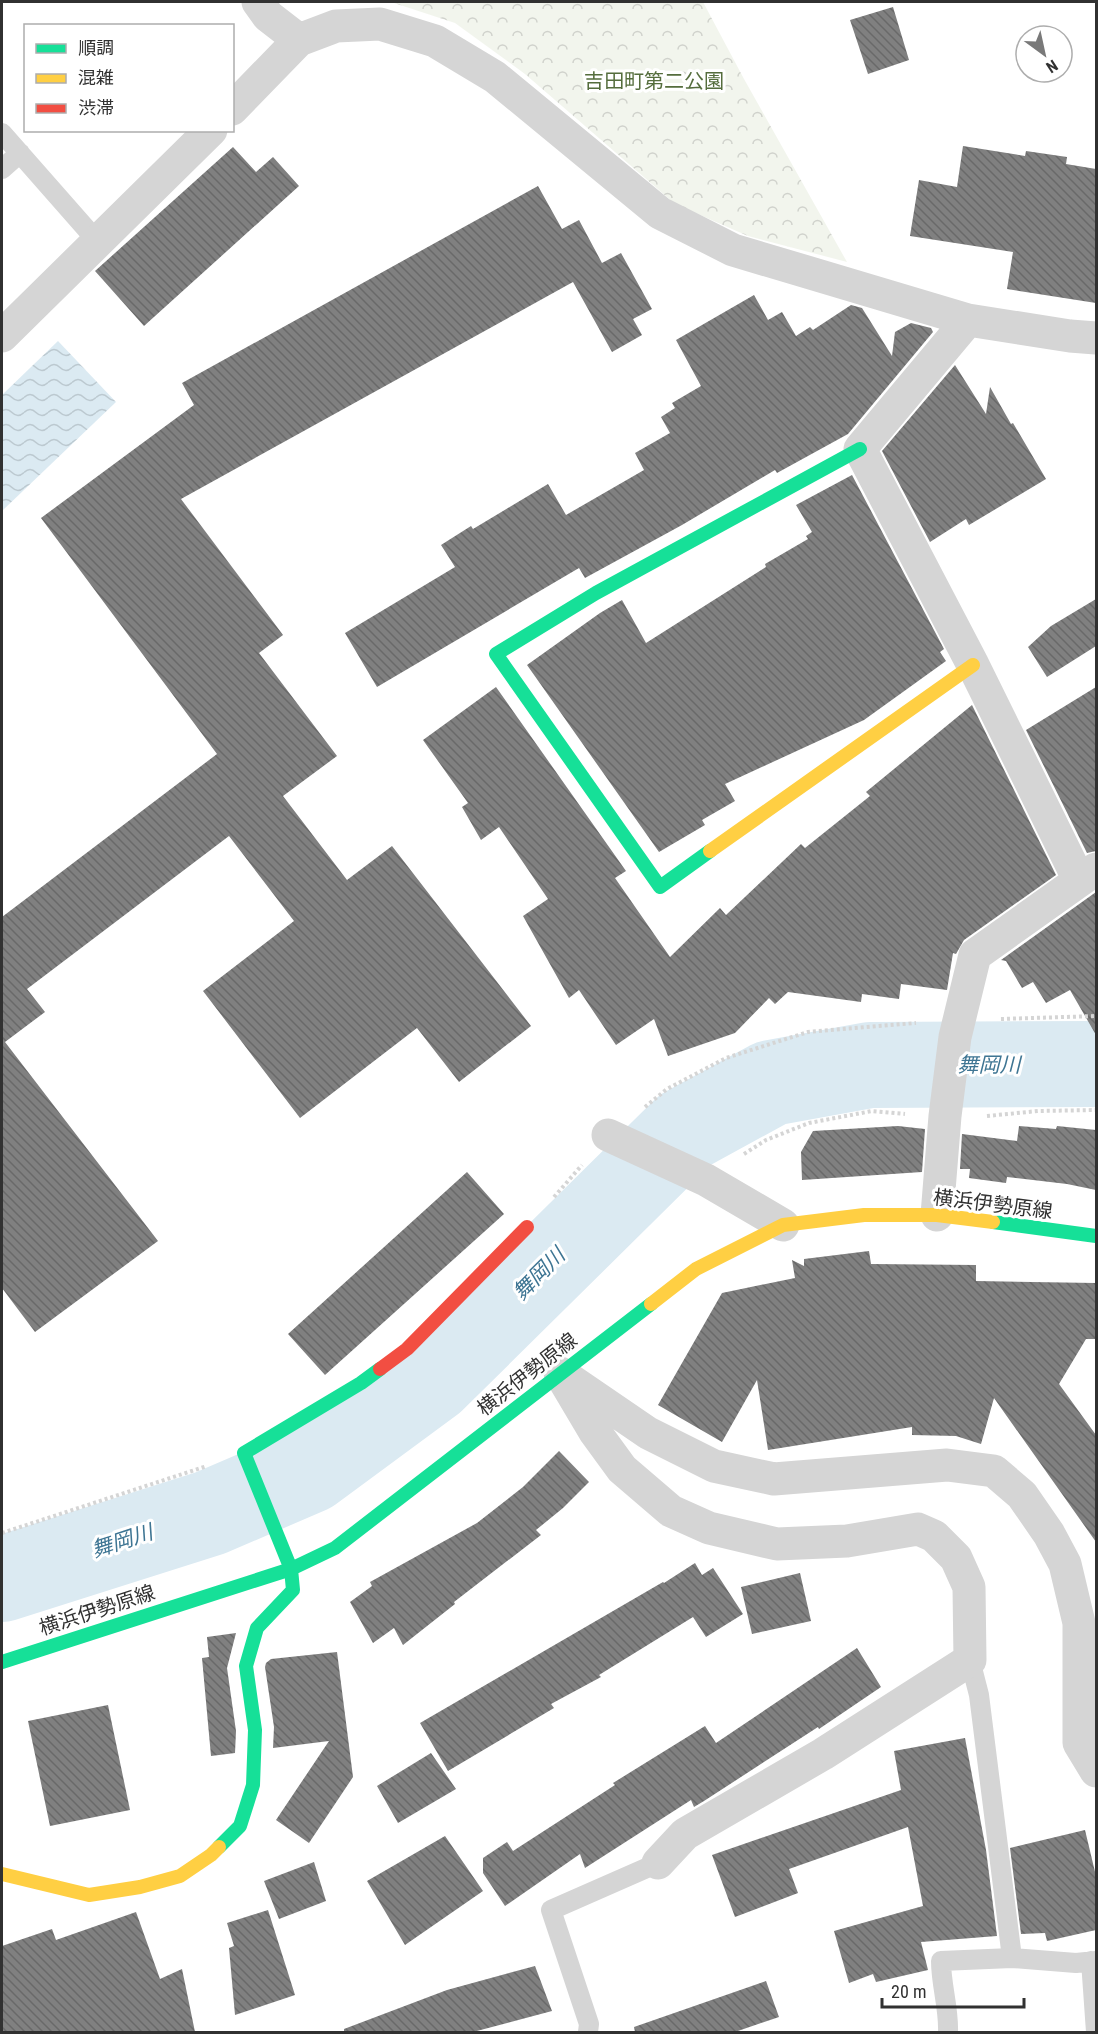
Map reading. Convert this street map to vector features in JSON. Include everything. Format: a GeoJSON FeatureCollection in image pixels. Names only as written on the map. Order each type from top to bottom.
{"type":"FeatureCollection","features":[{"type":"Feature","properties":{"kind":"street"},"geometry":{"type":"LineString","coordinates":[[258,2],[268,16],[298,40]]}},
{"type":"Feature","properties":{"kind":"street"},"geometry":{"type":"LineString","coordinates":[[234,107],[298,40],[336,26],[380,24],[435,41],[495,77],[660,213],[733,250],[968,320],[1096,338]]}},
{"type":"Feature","properties":{"kind":"street"},"geometry":{"type":"LineString","coordinates":[[2,336],[209,132]]}},
{"type":"Feature","properties":{"kind":"street"},"geometry":{"type":"LineString","coordinates":[[968,320],[860,449],[596,593],[496,654],[660,887],[973,665]]}},
{"type":"Feature","properties":{"kind":"street"},"geometry":{"type":"LineString","coordinates":[[860,449],[973,665],[1088,875],[975,955],[958,1028],[946,1108],[937,1215]]}},
{"type":"Feature","properties":{"kind":"street"},"geometry":{"type":"LineString","coordinates":[[618,1140],[700,1177],[783,1225]]}},
{"type":"Feature","properties":{"kind":"street","name":"横浜伊勢原線"},"geometry":{"type":"LineString","coordinates":[[2,1662],[291,1569],[335,1548],[696,1269],[783,1225],[864,1215],[937,1215],[1096,1236]]}},
{"type":"Feature","properties":{"kind":"street"},"geometry":{"type":"LineString","coordinates":[[2,1874],[89,1894],[140,1887],[180,1876],[210,1855],[240,1826],[253,1785],[255,1730],[246,1666],[257,1628],[294,1590],[291,1569],[247,1460],[407,1349],[527,1227]]}},
{"type":"Feature","properties":{"kind":"street"},"geometry":{"type":"LineString","coordinates":[[560,1373],[595,1432],[622,1469],[672,1511],[709,1528],[777,1544],[847,1541],[918,1529],[934,1536],[956,1558],[969,1587],[970,1659],[823,1754],[685,1834],[658,1863]]}},
{"type":"Feature","properties":{"kind":"street"},"geometry":{"type":"LineString","coordinates":[[560,1373],[648,1433],[714,1466],[774,1479],[947,1465],[994,1471],[1022,1495],[1049,1534],[1065,1564],[1079,1623],[1079,1743],[1096,1771]]}},
{"type":"Feature","properties":{"kind":"lane"},"geometry":{"type":"LineString","coordinates":[[2,133],[98,241]]}},
{"type":"Feature","properties":{"kind":"lane"},"geometry":{"type":"LineString","coordinates":[[2,169],[20,153]]}},
{"type":"Feature","properties":{"kind":"lane"},"geometry":{"type":"LineString","coordinates":[[970,1659],[979,1695],[1012,1958]]}},
{"type":"Feature","properties":{"kind":"lane"},"geometry":{"type":"LineString","coordinates":[[588,2032],[589,2024],[551,1910],[658,1863]]}},
{"type":"Feature","properties":{"kind":"lane"},"geometry":{"type":"LineString","coordinates":[[948,2032],[949,2020],[941,1980],[941,1961],[1012,1958],[1076,1963],[1094,1961],[1096,2032]]}},
{"type":"Feature","properties":{"kind":"path"},"geometry":{"type":"LineString","coordinates":[[527,1227],[618,1140],[667,1089],[726,1058],[808,1032],[958,1028],[1096,1016]]}},
{"type":"Feature","properties":{"kind":"path"},"geometry":{"type":"LineString","coordinates":[[700,1177],[766,1140],[809,1123],[872,1111],[946,1108],[977,1117],[1038,1110],[1096,1110]]}},
{"type":"Feature","properties":{"kind":"path"},"geometry":{"type":"LineString","coordinates":[[2,1533],[247,1460]]}},
{"type":"Feature","properties":{"kind":"green space","name":"吉田町第二公園"},"geometry":{"type":"Polygon","coordinates":[[[391,2],[703,2],[847,262],[748,236],[675,204],[525,74],[455,23],[391,2]]]}},
{"type":"Feature","properties":{"kind":"water"},"geometry":{"type":"Polygon","coordinates":[[[58,341],[116,402],[2,511],[2,395],[58,341]]]}},
{"type":"Feature","properties":{"kind":"building"},"geometry":{"type":"Polygon","coordinates":[[[893,7],[909,60],[868,74],[850,20],[893,7]]]}},
{"type":"Feature","properties":{"kind":"building"},"geometry":{"type":"Polygon","coordinates":[[[963,146],[1025,156],[1026,151],[1067,157],[1066,164],[1096,169],[1096,303],[1007,289],[1013,252],[910,236],[919,180],[957,187],[963,146]]]}},
{"type":"Feature","properties":{"kind":"building"},"geometry":{"type":"Polygon","coordinates":[[[233,147],[256,172],[273,157],[299,186],[144,326],[95,271],[233,147]]]}},
{"type":"Feature","properties":{"kind":"building"},"geometry":{"type":"Polygon","coordinates":[[[538,186],[562,229],[579,220],[602,263],[621,253],[652,309],[633,319],[642,335],[612,352],[573,282],[181,499],[283,635],[259,653],[337,756],[283,796],[347,880],[392,846],[531,1026],[459,1082],[417,1028],[300,1118],[203,991],[294,921],[229,836],[27,989],[45,1012],[5,1042],[158,1241],[35,1332],[2,1288],[2,917],[217,754],[41,518],[194,405],[182,383],[538,186]]]}},
{"type":"Feature","properties":{"kind":"building"},"geometry":{"type":"Polygon","coordinates":[[[754,295],[768,320],[782,312],[796,336],[810,327],[813,330],[851,305],[862,308],[892,356],[895,332],[911,323],[931,328],[933,332],[848,434],[777,473],[775,470],[682,525],[585,578],[579,568],[377,687],[345,633],[455,567],[441,545],[471,526],[473,529],[548,484],[566,515],[644,470],[635,453],[670,433],[661,417],[675,408],[672,403],[701,386],[676,340],[754,295]]]}},
{"type":"Feature","properties":{"kind":"building"},"geometry":{"type":"Polygon","coordinates":[[[955,365],[986,414],[990,387],[1046,479],[969,525],[966,519],[930,542],[882,451],[955,365]]]}},
{"type":"Feature","properties":{"kind":"building"},"geometry":{"type":"Polygon","coordinates":[[[852,475],[944,649],[940,652],[946,661],[864,720],[725,784],[735,801],[702,820],[705,825],[659,852],[527,665],[622,600],[646,643],[766,567],[765,564],[808,539],[806,536],[812,532],[796,505],[852,475]]]}},
{"type":"Feature","properties":{"kind":"building"},"geometry":{"type":"Polygon","coordinates":[[[1096,599],[1096,646],[1047,677],[1028,647],[1051,626],[1096,599]]]}},
{"type":"Feature","properties":{"kind":"building"},"geometry":{"type":"Polygon","coordinates":[[[496,687],[626,871],[615,878],[670,957],[720,908],[726,915],[801,844],[805,848],[870,796],[866,792],[972,705],[1056,875],[964,940],[956,954],[953,953],[947,990],[901,984],[899,999],[862,994],[861,1002],[788,992],[775,1004],[769,998],[735,1033],[668,1056],[654,1019],[616,1045],[579,990],[569,998],[523,916],[548,899],[499,827],[481,840],[462,807],[468,803],[423,740],[496,687]]]}},
{"type":"Feature","properties":{"kind":"building"},"geometry":{"type":"Polygon","coordinates":[[[1096,687],[1096,851],[1087,853],[1026,730],[1096,687]]]}},
{"type":"Feature","properties":{"kind":"building"},"geometry":{"type":"Polygon","coordinates":[[[1096,892],[1096,1035],[1070,990],[1046,1003],[1033,982],[1022,988],[1006,961],[1001,960],[1096,892]]]}},
{"type":"Feature","properties":{"kind":"building"},"geometry":{"type":"Polygon","coordinates":[[[898,1126],[925,1129],[922,1172],[802,1180],[801,1152],[813,1131],[898,1126]]]}},
{"type":"Feature","properties":{"kind":"building"},"geometry":{"type":"Polygon","coordinates":[[[1019,1126],[1056,1129],[1057,1126],[1096,1130],[1096,1190],[1007,1177],[1006,1183],[969,1178],[970,1169],[960,1169],[962,1134],[1017,1141],[1019,1126]]]}},
{"type":"Feature","properties":{"kind":"building"},"geometry":{"type":"Polygon","coordinates":[[[467,1172],[504,1214],[325,1375],[288,1334],[467,1172]]]}},
{"type":"Feature","properties":{"kind":"building"},"geometry":{"type":"Polygon","coordinates":[[[869,1251],[871,1264],[976,1265],[976,1281],[1096,1283],[1096,1339],[1086,1339],[1059,1384],[1096,1435],[1096,1542],[994,1398],[981,1444],[956,1436],[912,1435],[912,1427],[768,1450],[757,1380],[722,1442],[658,1405],[722,1293],[795,1278],[792,1260],[804,1266],[804,1259],[869,1251]]]}},
{"type":"Feature","properties":{"kind":"building"},"geometry":{"type":"Polygon","coordinates":[[[559,1451],[589,1482],[563,1508],[536,1530],[541,1535],[454,1602],[455,1604],[403,1645],[394,1628],[373,1643],[350,1602],[372,1586],[370,1582],[477,1523],[523,1487],[559,1451]]]}},
{"type":"Feature","properties":{"kind":"building"},"geometry":{"type":"Polygon","coordinates":[[[695,1563],[702,1575],[713,1568],[743,1614],[706,1637],[693,1617],[599,1675],[601,1677],[551,1704],[554,1708],[448,1771],[420,1723],[695,1563]]]}},
{"type":"Feature","properties":{"kind":"building"},"geometry":{"type":"Polygon","coordinates":[[[800,1573],[811,1621],[752,1634],[741,1587],[800,1573]]]}},
{"type":"Feature","properties":{"kind":"building"},"geometry":{"type":"Polygon","coordinates":[[[236,1633],[227,1668],[236,1731],[235,1753],[211,1756],[202,1658],[209,1657],[207,1637],[236,1633]]]}},
{"type":"Feature","properties":{"kind":"building"},"geometry":{"type":"Polygon","coordinates":[[[857,1648],[881,1687],[704,1801],[694,1807],[691,1800],[585,1868],[580,1854],[505,1906],[483,1873],[483,1858],[507,1842],[513,1851],[615,1785],[613,1783],[705,1726],[716,1743],[857,1648]]]}},
{"type":"Feature","properties":{"kind":"building"},"geometry":{"type":"Polygon","coordinates":[[[337,1652],[353,1777],[309,1843],[276,1820],[329,1741],[273,1748],[274,1727],[265,1667],[271,1659],[337,1652]]]}},
{"type":"Feature","properties":{"kind":"building"},"geometry":{"type":"Polygon","coordinates":[[[108,1705],[130,1810],[50,1826],[28,1721],[108,1705]]]}},
{"type":"Feature","properties":{"kind":"building"},"geometry":{"type":"Polygon","coordinates":[[[965,1738],[986,1850],[997,1936],[921,1942],[928,1970],[876,1982],[873,1974],[849,1983],[834,1931],[923,1906],[908,1827],[789,1869],[798,1893],[735,1917],[712,1855],[901,1790],[894,1751],[965,1738]]]}},
{"type":"Feature","properties":{"kind":"building"},"geometry":{"type":"Polygon","coordinates":[[[431,1753],[456,1789],[398,1823],[377,1786],[431,1753]]]}},
{"type":"Feature","properties":{"kind":"building"},"geometry":{"type":"Polygon","coordinates":[[[1085,1830],[1096,1876],[1096,1930],[1047,1941],[1045,1933],[1021,1934],[1010,1848],[1085,1830]]]}},
{"type":"Feature","properties":{"kind":"building"},"geometry":{"type":"Polygon","coordinates":[[[445,1836],[483,1891],[405,1945],[367,1881],[445,1836]]]}},
{"type":"Feature","properties":{"kind":"building"},"geometry":{"type":"Polygon","coordinates":[[[314,1862],[326,1901],[279,1919],[264,1881],[314,1862]]]}},
{"type":"Feature","properties":{"kind":"building"},"geometry":{"type":"Polygon","coordinates":[[[268,1910],[295,1995],[235,2015],[229,1948],[234,1946],[227,1923],[268,1910]]]}},
{"type":"Feature","properties":{"kind":"building"},"geometry":{"type":"Polygon","coordinates":[[[136,1912],[160,1979],[182,1969],[195,2032],[2,2032],[2,1946],[52,1929],[56,1940],[136,1912]]]}},
{"type":"Feature","properties":{"kind":"building"},"geometry":{"type":"Polygon","coordinates":[[[535,1966],[552,2011],[473,2032],[344,2032],[344,2029],[447,1990],[535,1966]]]}},
{"type":"Feature","properties":{"kind":"building"},"geometry":{"type":"Polygon","coordinates":[[[766,1981],[779,2017],[735,2032],[635,2032],[634,2027],[766,1981]]]}},
{"type":"Feature","properties":{"kind":"waterway","name":"舞岡川"},"geometry":{"type":"LineString","coordinates":[[2,1579],[210,1513],[310,1470],[432,1380],[685,1130],[771,1083],[870,1065],[1096,1064]]}},
{"type":"Feature","properties":{"kind":"traffic: fast"},"geometry":{"type":"LineString","coordinates":[[710,851],[660,887],[496,654],[596,593],[860,449]]}},
{"type":"Feature","properties":{"kind":"traffic: fast"},"geometry":{"type":"LineString","coordinates":[[993,1222],[1096,1236]]}},
{"type":"Feature","properties":{"kind":"traffic: fast"},"geometry":{"type":"LineString","coordinates":[[2,1662],[291,1569],[335,1548],[651,1304]]}},
{"type":"Feature","properties":{"kind":"traffic: fast"},"geometry":{"type":"LineString","coordinates":[[219,1847],[240,1826],[253,1785],[255,1730],[246,1666],[257,1628],[293,1590],[291,1569],[244,1453],[361,1383],[380,1369]]}},
{"type":"Feature","properties":{"kind":"traffic: slow"},"geometry":{"type":"LineString","coordinates":[[710,851],[973,665]]}},
{"type":"Feature","properties":{"kind":"traffic: slow"},"geometry":{"type":"LineString","coordinates":[[651,1304],[696,1269],[783,1225],[864,1215],[937,1215],[993,1222]]}},
{"type":"Feature","properties":{"kind":"traffic: slow"},"geometry":{"type":"LineString","coordinates":[[2,1874],[89,1895],[140,1887],[180,1876],[219,1847]]}},
{"type":"Feature","properties":{"kind":"traffic: jam"},"geometry":{"type":"LineString","coordinates":[[380,1369],[407,1349],[527,1227]]}}]}
